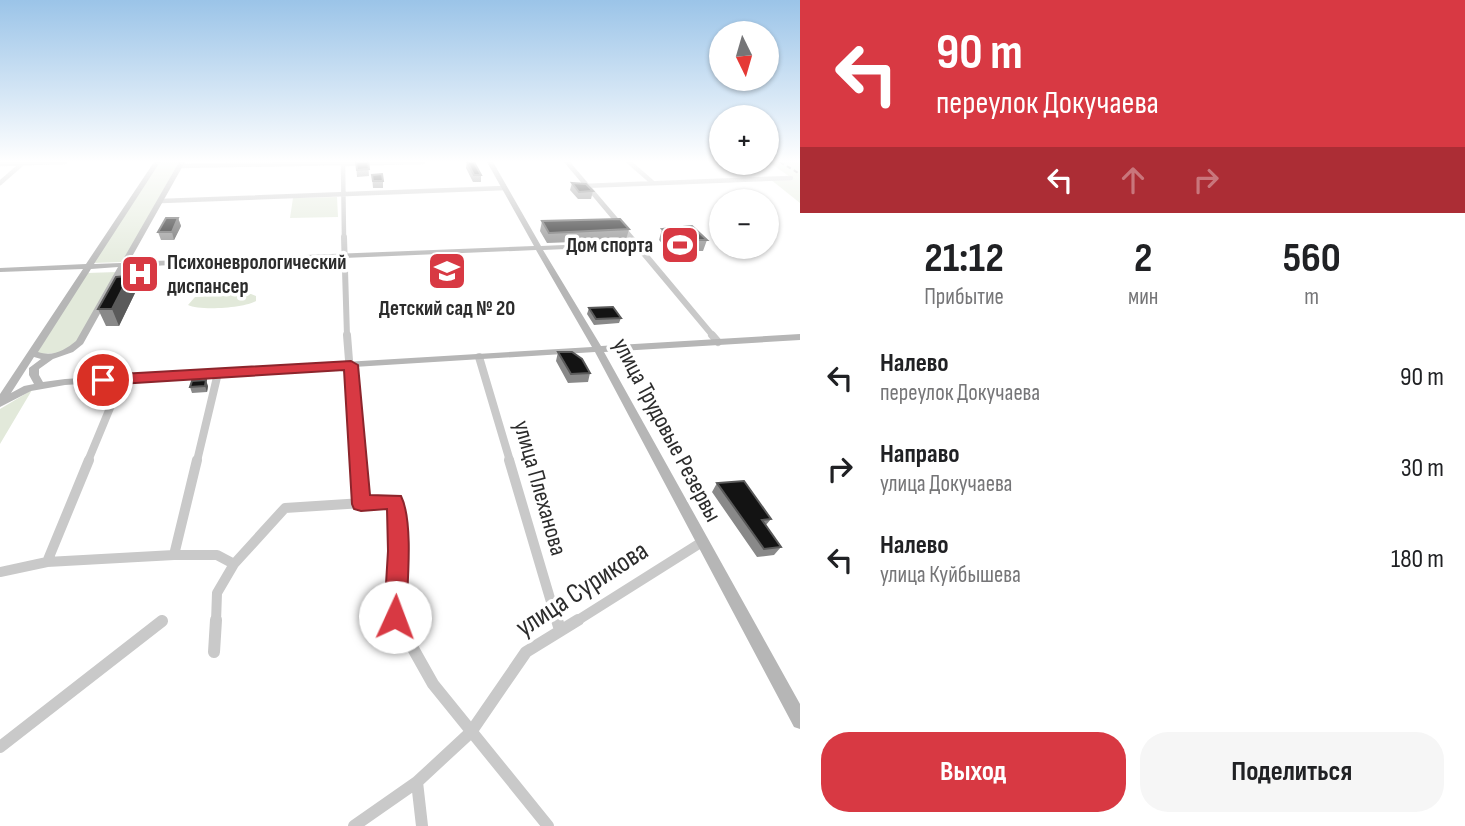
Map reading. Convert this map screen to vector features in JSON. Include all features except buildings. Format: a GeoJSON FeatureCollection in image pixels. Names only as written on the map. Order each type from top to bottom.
{"type":"FeatureCollection","features":[{"type":"Feature","properties":{"kind":"main road"},"geometry":{"type":"LineString","coordinates":[[0,402],[132,201]]}},
{"type":"Feature","properties":{"kind":"main road"},"geometry":{"type":"LineString","coordinates":[[40,385],[34,375],[34,368],[39,363],[74,349],[80,342],[160,201]]}},
{"type":"Feature","properties":{"kind":"main road","name":"улица Трудовые Резервы"},"geometry":{"type":"LineString","coordinates":[[512,201],[597,347],[800,721]]}},
{"type":"Feature","properties":{"kind":"main road"},"geometry":{"type":"LineString","coordinates":[[598,201],[636,244]]}},
{"type":"Feature","properties":{"kind":"main road"},"geometry":{"type":"LineString","coordinates":[[0,270],[636,244]]}},
{"type":"Feature","properties":{"kind":"main road"},"geometry":{"type":"LineString","coordinates":[[449,359],[520,349],[800,337]]}},
{"type":"Feature","properties":{"kind":"main road"},"geometry":{"type":"LineString","coordinates":[[0,402],[40,385],[597,347]]}},
{"type":"Feature","properties":{"kind":"main road"},"geometry":{"type":"LineString","coordinates":[[34,350],[33,353],[38,356],[59,355]]}},
{"type":"Feature","properties":{"kind":"main road"},"geometry":{"type":"LineString","coordinates":[[22,369],[22,381],[28,388]]}},
{"type":"Feature","properties":{"kind":"street"},"geometry":{"type":"LineString","coordinates":[[160,201],[172,201]]}},
{"type":"Feature","properties":{"kind":"street"},"geometry":{"type":"LineString","coordinates":[[344,201],[347,347],[351,365],[361,504]]}},
{"type":"Feature","properties":{"kind":"street"},"geometry":{"type":"LineString","coordinates":[[636,244],[718,342]]}},
{"type":"Feature","properties":{"kind":"street","name":"улица Плеханова"},"geometry":{"type":"LineString","coordinates":[[479,357],[560,631]]}},
{"type":"Feature","properties":{"kind":"street"},"geometry":{"type":"LineString","coordinates":[[174,555],[218,373]]}},
{"type":"Feature","properties":{"kind":"street"},"geometry":{"type":"LineString","coordinates":[[47,562],[122,379]]}},
{"type":"Feature","properties":{"kind":"street"},"geometry":{"type":"LineString","coordinates":[[214,652],[217,593],[234,564],[285,508],[394,501],[398,551],[395,617],[433,684],[548,826]]}},
{"type":"Feature","properties":{"kind":"street","name":"улица Сурикова"},"geometry":{"type":"LineString","coordinates":[[354,826],[417,782],[471,732],[526,652],[702,542]]}},
{"type":"Feature","properties":{"kind":"street"},"geometry":{"type":"LineString","coordinates":[[0,572],[47,562],[174,555],[217,555],[234,564]]}},
{"type":"Feature","properties":{"kind":"street"},"geometry":{"type":"LineString","coordinates":[[0,747],[162,621]]}},
{"type":"Feature","properties":{"kind":"street"},"geometry":{"type":"LineString","coordinates":[[417,782],[422,826]]}},
{"type":"Feature","properties":{"kind":"green space"},"geometry":{"type":"Polygon","coordinates":[[[134,201],[157,201],[123,262],[93,263],[134,201]]]}},
{"type":"Feature","properties":{"kind":"green space"},"geometry":{"type":"Polygon","coordinates":[[[293,201],[337,201],[338,217],[290,218],[293,201]]]}},
{"type":"Feature","properties":{"kind":"green space"},"geometry":{"type":"Polygon","coordinates":[[[117,272],[74,346],[62,353],[38,354],[87,273],[117,272]]]}},
{"type":"Feature","properties":{"kind":"green space"},"geometry":{"type":"Polygon","coordinates":[[[256,296],[256,301],[233,307],[188,305],[195,297],[256,296]]]}},
{"type":"Feature","properties":{"kind":"green space"},"geometry":{"type":"Polygon","coordinates":[[[32,390],[0,444],[0,409],[32,390]]]}},
{"type":"Feature","properties":{"kind":"place","name":"Дом спорта"},"geometry":{"type":"Point","coordinates":[680,245]}},
{"type":"Feature","properties":{"kind":"place","name":"Детский сад № 20"},"geometry":{"type":"Point","coordinates":[447,271]}},
{"type":"Feature","properties":{"kind":"place","name":"Психоневрологический диспансер"},"geometry":{"type":"Point","coordinates":[140,274]}},
{"type":"Feature","properties":{"kind":"route"},"geometry":{"type":"LineString","coordinates":[[103,380],[351,365],[361,504],[394,501],[396,507],[398,551],[395,617]]}}]}
